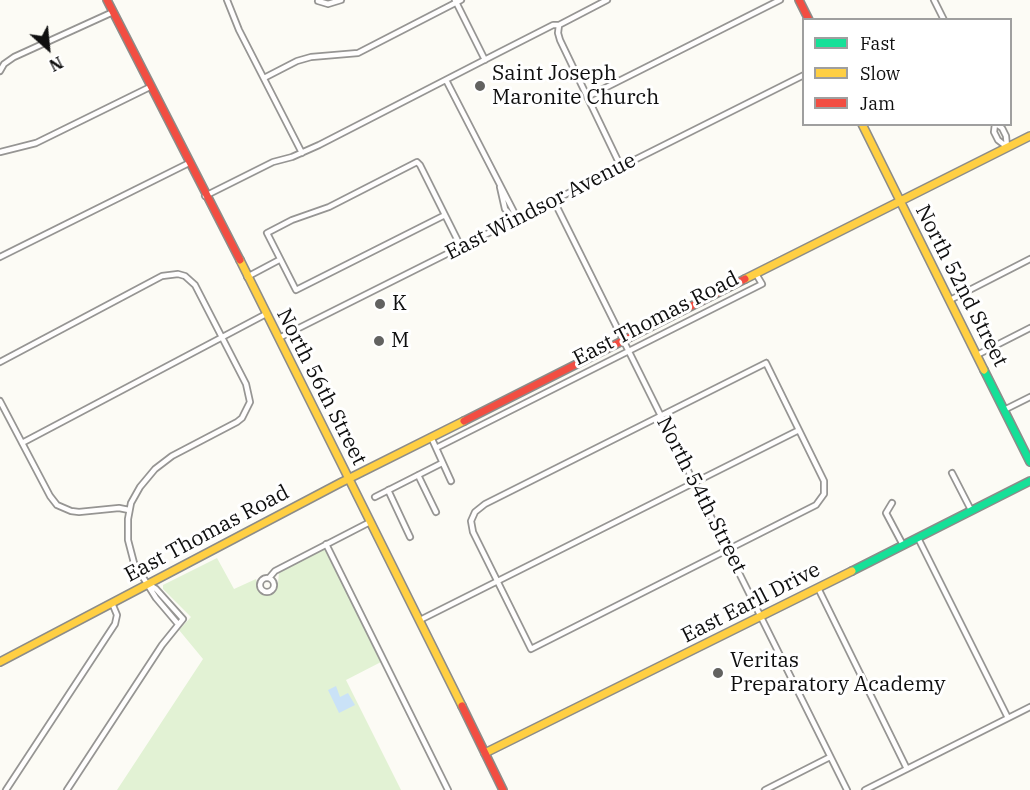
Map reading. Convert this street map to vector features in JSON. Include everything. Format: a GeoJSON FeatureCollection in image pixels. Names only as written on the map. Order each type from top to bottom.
{"type":"FeatureCollection","features":[{"type":"Feature","properties":{"kind":"main road","name":"North 56th Street"},"geometry":{"type":"LineString","coordinates":[[107,0],[279,338],[503,790]]}},
{"type":"Feature","properties":{"kind":"main road"},"geometry":{"type":"LineString","coordinates":[[799,0],[808,18]]}},
{"type":"Feature","properties":{"kind":"main road","name":"North 52nd Street"},"geometry":{"type":"LineString","coordinates":[[863,126],[1030,462]]}},
{"type":"Feature","properties":{"kind":"main road","name":"East Thomas Road"},"geometry":{"type":"LineString","coordinates":[[0,662],[348,479],[1030,136]]}},
{"type":"Feature","properties":{"kind":"main road","name":"East Earll Drive"},"geometry":{"type":"LineString","coordinates":[[485,753],[1030,481]]}},
{"type":"Feature","properties":{"kind":"street"},"geometry":{"type":"LineString","coordinates":[[227,0],[239,30],[302,153]]}},
{"type":"Feature","properties":{"kind":"street"},"geometry":{"type":"LineString","coordinates":[[318,1],[328,4],[341,0]]}},
{"type":"Feature","properties":{"kind":"street"},"geometry":{"type":"LineString","coordinates":[[205,196],[273,162],[302,153],[553,25],[559,25],[607,0]]}},
{"type":"Feature","properties":{"kind":"street"},"geometry":{"type":"LineString","coordinates":[[587,97],[780,0]]}},
{"type":"Feature","properties":{"kind":"street"},"geometry":{"type":"LineString","coordinates":[[934,0],[943,18]]}},
{"type":"Feature","properties":{"kind":"street"},"geometry":{"type":"LineString","coordinates":[[264,78],[297,61],[311,57],[364,51],[457,1],[485,60]]}},
{"type":"Feature","properties":{"kind":"street"},"geometry":{"type":"LineString","coordinates":[[0,71],[4,64],[14,57],[113,12]]}},
{"type":"Feature","properties":{"kind":"street"},"geometry":{"type":"LineString","coordinates":[[559,25],[560,40],[621,167]]}},
{"type":"Feature","properties":{"kind":"street","name":"East Windsor Avenue"},"geometry":{"type":"LineString","coordinates":[[279,338],[802,76]]}},
{"type":"Feature","properties":{"kind":"street"},"geometry":{"type":"LineString","coordinates":[[446,80],[506,200],[505,209],[516,220]]}},
{"type":"Feature","properties":{"kind":"street"},"geometry":{"type":"LineString","coordinates":[[0,152],[36,143],[150,87]]}},
{"type":"Feature","properties":{"kind":"street"},"geometry":{"type":"LineString","coordinates":[[996,126],[994,132],[998,140],[1007,147]]}},
{"type":"Feature","properties":{"kind":"street"},"geometry":{"type":"LineString","coordinates":[[999,126],[1006,136],[1007,147]]}},
{"type":"Feature","properties":{"kind":"street"},"geometry":{"type":"LineString","coordinates":[[445,215],[296,290],[267,233],[292,220],[329,207],[417,162],[445,215],[461,247]]}},
{"type":"Feature","properties":{"kind":"street"},"geometry":{"type":"LineString","coordinates":[[0,257],[189,163]]}},
{"type":"Feature","properties":{"kind":"street","name":"North 54th Street"},"geometry":{"type":"LineString","coordinates":[[554,201],[847,790]]}},
{"type":"Feature","properties":{"kind":"street"},"geometry":{"type":"LineString","coordinates":[[247,277],[279,260]]}},
{"type":"Feature","properties":{"kind":"street"},"geometry":{"type":"LineString","coordinates":[[950,300],[1030,260]]}},
{"type":"Feature","properties":{"kind":"street"},"geometry":{"type":"LineString","coordinates":[[0,362],[162,276],[174,273],[185,276],[195,285],[250,396],[248,406],[242,418],[237,422],[172,456],[155,469],[140,487],[129,510],[130,553],[139,574],[178,624]]}},
{"type":"Feature","properties":{"kind":"street","name":"East Thomas Road"},"geometry":{"type":"LineString","coordinates":[[436,448],[762,284],[756,274]]}},
{"type":"Feature","properties":{"kind":"street"},"geometry":{"type":"LineString","coordinates":[[22,443],[266,314]]}},
{"type":"Feature","properties":{"kind":"street"},"geometry":{"type":"LineString","coordinates":[[977,355],[1030,328]]}},
{"type":"Feature","properties":{"kind":"street"},"geometry":{"type":"LineString","coordinates":[[766,363],[824,482],[824,494],[816,505],[531,649],[473,532],[471,521],[475,512],[485,504],[661,415],[766,363]]}},
{"type":"Feature","properties":{"kind":"street"},"geometry":{"type":"LineString","coordinates":[[1004,410],[1030,397]]}},
{"type":"Feature","properties":{"kind":"street"},"geometry":{"type":"LineString","coordinates":[[0,401],[50,496],[57,505],[71,512],[119,508],[129,510]]}},
{"type":"Feature","properties":{"kind":"street"},"geometry":{"type":"LineString","coordinates":[[420,620],[799,430]]}},
{"type":"Feature","properties":{"kind":"street"},"geometry":{"type":"LineString","coordinates":[[431,437],[451,481]]}},
{"type":"Feature","properties":{"kind":"street"},"geometry":{"type":"LineString","coordinates":[[375,497],[442,463]]}},
{"type":"Feature","properties":{"kind":"street"},"geometry":{"type":"LineString","coordinates":[[951,473],[971,510]]}},
{"type":"Feature","properties":{"kind":"street"},"geometry":{"type":"LineString","coordinates":[[418,475],[436,512]]}},
{"type":"Feature","properties":{"kind":"street"},"geometry":{"type":"LineString","coordinates":[[388,490],[410,537]]}},
{"type":"Feature","properties":{"kind":"street"},"geometry":{"type":"LineString","coordinates":[[892,503],[886,513],[903,545]]}},
{"type":"Feature","properties":{"kind":"street"},"geometry":{"type":"LineString","coordinates":[[269,578],[275,571],[370,522]]}},
{"type":"Feature","properties":{"kind":"street"},"geometry":{"type":"LineString","coordinates":[[918,538],[1008,718]]}},
{"type":"Feature","properties":{"kind":"street"},"geometry":{"type":"LineString","coordinates":[[326,544],[448,790]]}},
{"type":"Feature","properties":{"kind":"street"},"geometry":{"type":"LineString","coordinates":[[67,790],[162,645],[183,619],[156,589],[148,584]]}},
{"type":"Feature","properties":{"kind":"street"},"geometry":{"type":"LineString","coordinates":[[818,588],[907,769]]}},
{"type":"Feature","properties":{"kind":"street"},"geometry":{"type":"LineString","coordinates":[[6,790],[115,624],[117,615],[112,603]]}},
{"type":"Feature","properties":{"kind":"street"},"geometry":{"type":"LineString","coordinates":[[865,790],[1030,707]]}},
{"type":"Feature","properties":{"kind":"street"},"geometry":{"type":"LineString","coordinates":[[765,790],[830,757]]}},
{"type":"Feature","properties":{"kind":"green space"},"geometry":{"type":"Polygon","coordinates":[[[325,548],[381,662],[346,680],[401,790],[117,790],[203,659],[179,630],[191,617],[163,589],[163,585],[217,558],[234,589],[256,579],[260,593],[278,583],[279,573],[325,548]]]}},
{"type":"Feature","properties":{"kind":"water"},"geometry":{"type":"Polygon","coordinates":[[[336,686],[340,697],[348,693],[355,705],[339,713],[328,690],[336,686]]]}},
{"type":"Feature","properties":{"kind":"traffic: fast"},"geometry":{"type":"LineString","coordinates":[[984,370],[1030,462]]}},
{"type":"Feature","properties":{"kind":"traffic: fast"},"geometry":{"type":"LineString","coordinates":[[852,571],[1030,481]]}},
{"type":"Feature","properties":{"kind":"traffic: slow"},"geometry":{"type":"LineString","coordinates":[[863,126],[984,370]]}},
{"type":"Feature","properties":{"kind":"traffic: slow"},"geometry":{"type":"LineString","coordinates":[[745,279],[1030,136]]}},
{"type":"Feature","properties":{"kind":"traffic: slow"},"geometry":{"type":"LineString","coordinates":[[240,260],[462,706]]}},
{"type":"Feature","properties":{"kind":"traffic: slow"},"geometry":{"type":"LineString","coordinates":[[0,662],[340,483],[464,421]]}},
{"type":"Feature","properties":{"kind":"traffic: slow"},"geometry":{"type":"LineString","coordinates":[[485,753],[852,571]]}},
{"type":"Feature","properties":{"kind":"traffic: jam"},"geometry":{"type":"LineString","coordinates":[[107,0],[240,260]]}},
{"type":"Feature","properties":{"kind":"traffic: jam"},"geometry":{"type":"LineString","coordinates":[[799,0],[808,18]]}},
{"type":"Feature","properties":{"kind":"traffic: jam"},"geometry":{"type":"LineString","coordinates":[[464,421],[745,279]]}},
{"type":"Feature","properties":{"kind":"traffic: jam"},"geometry":{"type":"LineString","coordinates":[[462,706],[503,790]]}},
{"type":"Feature","properties":{"kind":"place","name":"Saint Joseph Maronite Church"},"geometry":{"type":"Point","coordinates":[480,86]}},
{"type":"Feature","properties":{"kind":"place","name":"K"},"geometry":{"type":"Point","coordinates":[380,304]}},
{"type":"Feature","properties":{"kind":"place","name":"M"},"geometry":{"type":"Point","coordinates":[379,341]}},
{"type":"Feature","properties":{"kind":"place","name":"Veritas Preparatory Academy"},"geometry":{"type":"Point","coordinates":[718,673]}}]}
